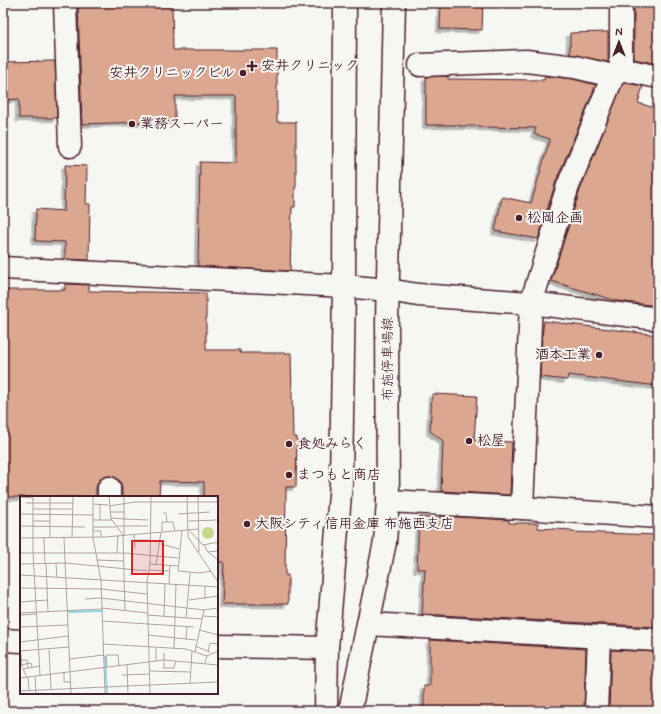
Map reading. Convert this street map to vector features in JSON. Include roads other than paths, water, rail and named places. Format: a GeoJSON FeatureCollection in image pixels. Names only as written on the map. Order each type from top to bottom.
{"type":"FeatureCollection","features":[{"type":"Feature","properties":{"kind":"street"},"geometry":{"type":"LineString","coordinates":[[65,3],[70,146]]}},
{"type":"Feature","properties":{"kind":"street"},"geometry":{"type":"LineString","coordinates":[[326,711],[327,648],[341,483],[344,286],[345,3]]}},
{"type":"Feature","properties":{"kind":"street","name":"布施停車場線"},"geometry":{"type":"LineString","coordinates":[[350,711],[385,542],[388,502],[387,322],[394,3]]}},
{"type":"Feature","properties":{"kind":"street"},"geometry":{"type":"LineString","coordinates":[[522,508],[531,303],[568,186],[617,73],[620,3]]}},
{"type":"Feature","properties":{"kind":"street"},"geometry":{"type":"LineString","coordinates":[[420,65],[526,61],[658,77]]}},
{"type":"Feature","properties":{"kind":"street"},"geometry":{"type":"LineString","coordinates":[[3,268],[344,286],[388,290],[418,295],[531,303],[658,319]]}},
{"type":"Feature","properties":{"kind":"street"},"geometry":{"type":"LineString","coordinates":[[388,502],[522,508],[658,517]]}},
{"type":"Feature","properties":{"kind":"street"},"geometry":{"type":"LineString","coordinates":[[368,624],[658,640]]}},
{"type":"Feature","properties":{"kind":"street"},"geometry":{"type":"LineString","coordinates":[[596,711],[600,637]]}},
{"type":"Feature","properties":{"kind":"street"},"geometry":{"type":"LineString","coordinates":[[3,640],[20,641]]}},
{"type":"Feature","properties":{"kind":"street"},"geometry":{"type":"LineString","coordinates":[[218,646],[327,648]]}},
{"type":"Feature","properties":{"kind":"place","name":"安井クリニック"},"geometry":{"type":"Point","coordinates":[252,66]}},
{"type":"Feature","properties":{"kind":"place","name":"安井クリニックビル"},"geometry":{"type":"Point","coordinates":[243,73]}},
{"type":"Feature","properties":{"kind":"place","name":"業務スーパー"},"geometry":{"type":"Point","coordinates":[132,124]}},
{"type":"Feature","properties":{"kind":"place","name":"松岡企画"},"geometry":{"type":"Point","coordinates":[519,218]}},
{"type":"Feature","properties":{"kind":"place","name":"酒本工業"},"geometry":{"type":"Point","coordinates":[599,355]}},
{"type":"Feature","properties":{"kind":"place","name":"松屋"},"geometry":{"type":"Point","coordinates":[469,441]}},
{"type":"Feature","properties":{"kind":"place","name":"食処みらく"},"geometry":{"type":"Point","coordinates":[289,444]}},
{"type":"Feature","properties":{"kind":"place","name":"まつもと商店"},"geometry":{"type":"Point","coordinates":[289,475]}},
{"type":"Feature","properties":{"kind":"place","name":"大阪シティ信用金庫 布施西支店"},"geometry":{"type":"Point","coordinates":[247,524]}}]}
